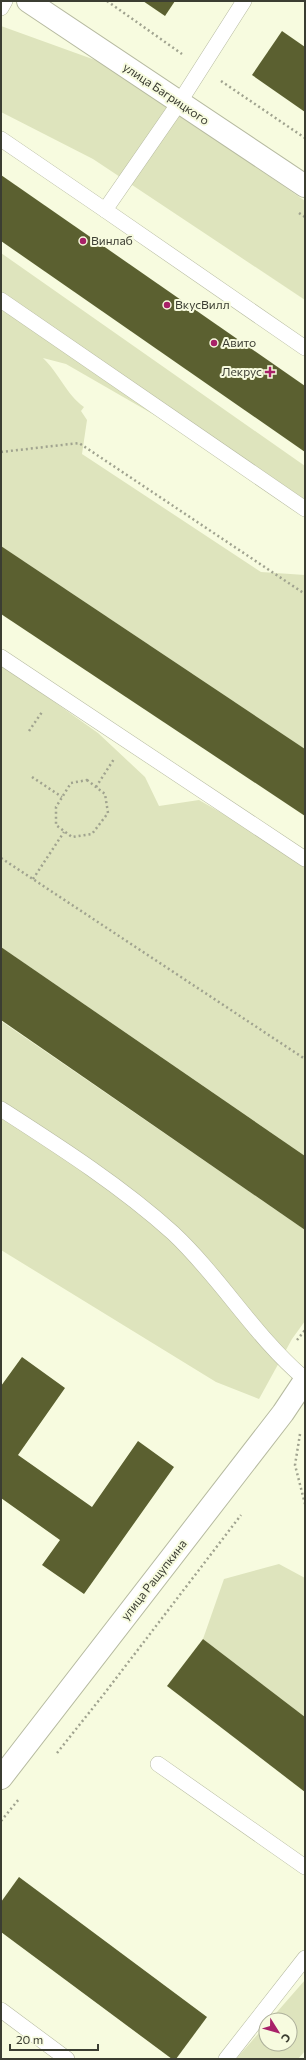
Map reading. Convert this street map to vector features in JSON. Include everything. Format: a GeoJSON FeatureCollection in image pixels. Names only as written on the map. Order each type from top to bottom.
{"type":"FeatureCollection","features":[{"type":"Feature","properties":{"kind":"street","name":"улица Багрицкого"},"geometry":{"type":"LineString","coordinates":[[28,1],[179,104],[305,186]]}},
{"type":"Feature","properties":{"kind":"street","name":"улица Ращупкина"},"geometry":{"type":"LineString","coordinates":[[4,1768],[283,1413],[305,1380]]}},
{"type":"Feature","properties":{"kind":"lane"},"geometry":{"type":"LineString","coordinates":[[1,8],[6,1]]}},
{"type":"Feature","properties":{"kind":"lane"},"geometry":{"type":"LineString","coordinates":[[105,210],[179,104],[244,1]]}},
{"type":"Feature","properties":{"kind":"lane"},"geometry":{"type":"LineString","coordinates":[[1,138],[305,348]]}},
{"type":"Feature","properties":{"kind":"lane"},"geometry":{"type":"LineString","coordinates":[[1,300],[305,509]]}},
{"type":"Feature","properties":{"kind":"lane"},"geometry":{"type":"LineString","coordinates":[[1,657],[305,859]]}},
{"type":"Feature","properties":{"kind":"lane"},"geometry":{"type":"LineString","coordinates":[[1,1109],[118,1188],[173,1234],[209,1271],[282,1360],[305,1380]]}},
{"type":"Feature","properties":{"kind":"lane"},"geometry":{"type":"LineString","coordinates":[[158,1764],[305,1867]]}},
{"type":"Feature","properties":{"kind":"lane"},"geometry":{"type":"LineString","coordinates":[[226,2059],[305,1958]]}},
{"type":"Feature","properties":{"kind":"lane"},"geometry":{"type":"LineString","coordinates":[[1,2010],[67,2059]]}},
{"type":"Feature","properties":{"kind":"path"},"geometry":{"type":"LineString","coordinates":[[1,452],[79,443],[305,594]]}},
{"type":"Feature","properties":{"kind":"path"},"geometry":{"type":"LineString","coordinates":[[96,787],[126,740]]}},
{"type":"Feature","properties":{"kind":"path"},"geometry":{"type":"LineString","coordinates":[[32,777],[62,797]]}},
{"type":"Feature","properties":{"kind":"path"},"geometry":{"type":"LineString","coordinates":[[87,780],[96,787],[105,794],[108,814],[92,834],[72,837],[56,826],[56,807],[71,783],[87,780]]}},
{"type":"Feature","properties":{"kind":"path"},"geometry":{"type":"LineString","coordinates":[[33,879],[64,832]]}},
{"type":"Feature","properties":{"kind":"path"},"geometry":{"type":"LineString","coordinates":[[1,858],[305,1059]]}},
{"type":"Feature","properties":{"kind":"path"},"geometry":{"type":"LineString","coordinates":[[283,1413],[301,1435]]}},
{"type":"Feature","properties":{"kind":"path"},"geometry":{"type":"LineString","coordinates":[[296,1442],[305,1430]]}},
{"type":"Feature","properties":{"kind":"path"},"geometry":{"type":"LineString","coordinates":[[301,1435],[295,1465],[305,1504]]}},
{"type":"Feature","properties":{"kind":"path"},"geometry":{"type":"LineString","coordinates":[[55,1755],[104,1694],[243,1511]]}},
{"type":"Feature","properties":{"kind":"path"},"geometry":{"type":"LineString","coordinates":[[1,1821],[21,1797]]}},
{"type":"Feature","properties":{"kind":"green space"},"geometry":{"type":"Polygon","coordinates":[[[1,26],[109,65],[305,201],[305,300],[93,159],[1,112],[1,26]]]}},
{"type":"Feature","properties":{"kind":"green space"},"geometry":{"type":"Polygon","coordinates":[[[1,253],[305,466],[305,516],[177,428],[66,364],[43,358],[54,370],[72,396],[84,407],[81,411],[87,420],[82,454],[261,572],[305,575],[305,749],[1,546],[1,253]]]}},
{"type":"Feature","properties":{"kind":"green space"},"geometry":{"type":"Polygon","coordinates":[[[1,664],[98,733],[145,777],[159,806],[199,800],[305,861],[305,1156],[1,947],[1,664]]]}},
{"type":"Feature","properties":{"kind":"green space"},"geometry":{"type":"Polygon","coordinates":[[[1,1021],[305,1230],[305,1321],[292,1339],[259,1399],[216,1382],[1,1250],[1,1021]]]}},
{"type":"Feature","properties":{"kind":"green space"},"geometry":{"type":"Polygon","coordinates":[[[279,1564],[305,1578],[305,1717],[203,1639],[224,1579],[279,1564]]]}},
{"type":"Feature","properties":{"kind":"green space"},"geometry":{"type":"Polygon","coordinates":[[[305,1980],[305,2051],[298,2059],[236,2059],[258,2034],[258,2052],[298,2052],[298,2012],[277,2012],[305,1980]]]}},
{"type":"Feature","properties":{"kind":"building"},"geometry":{"type":"Polygon","coordinates":[[[143,1],[175,1],[165,16],[143,1]]]}},
{"type":"Feature","properties":{"kind":"building"},"geometry":{"type":"Polygon","coordinates":[[[282,31],[305,47],[305,112],[252,75],[282,31]]]}},
{"type":"Feature","properties":{"kind":"building"},"geometry":{"type":"Polygon","coordinates":[[[1,175],[305,386],[305,452],[1,241],[1,175]]]}},
{"type":"Feature","properties":{"kind":"building"},"geometry":{"type":"Polygon","coordinates":[[[1,546],[305,749],[305,816],[1,614],[1,546]]]}},
{"type":"Feature","properties":{"kind":"building"},"geometry":{"type":"Polygon","coordinates":[[[1,947],[305,1156],[305,1230],[1,1020],[1,947]]]}},
{"type":"Feature","properties":{"kind":"building"},"geometry":{"type":"Polygon","coordinates":[[[22,1357],[65,1388],[18,1455],[92,1507],[138,1441],[174,1467],[84,1594],[42,1565],[60,1540],[1,1498],[1,1386],[22,1357]]]}},
{"type":"Feature","properties":{"kind":"building"},"geometry":{"type":"Polygon","coordinates":[[[203,1639],[305,1717],[305,1792],[167,1686],[203,1639]]]}},
{"type":"Feature","properties":{"kind":"building"},"geometry":{"type":"Polygon","coordinates":[[[19,1877],[207,2017],[176,2059],[172,2059],[1,1932],[1,1902],[19,1877]]]}},
{"type":"Feature","properties":{"kind":"place","name":"Винлаб"},"geometry":{"type":"Point","coordinates":[83,241]}},
{"type":"Feature","properties":{"kind":"place","name":"ВкусВилл"},"geometry":{"type":"Point","coordinates":[167,305]}},
{"type":"Feature","properties":{"kind":"place","name":"Авито"},"geometry":{"type":"Point","coordinates":[214,343]}},
{"type":"Feature","properties":{"kind":"place","name":"Лекрус"},"geometry":{"type":"Point","coordinates":[270,372]}}]}
